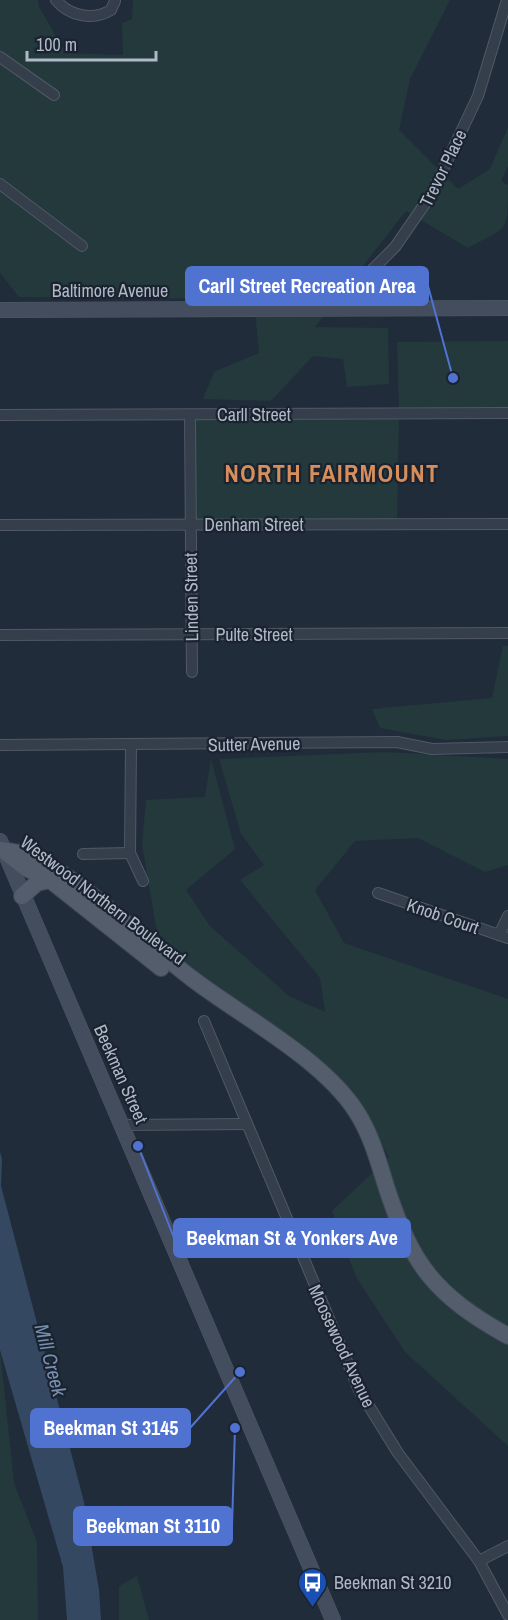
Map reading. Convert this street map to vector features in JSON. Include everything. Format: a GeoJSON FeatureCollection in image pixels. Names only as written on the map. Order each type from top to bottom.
{"type":"FeatureCollection","features":[{"type":"Feature","properties":{"kind":"main road","name":"Baltimore Avenue"},"geometry":{"type":"LineString","coordinates":[[0,310],[508,308]]}},
{"type":"Feature","properties":{"kind":"main road","name":"Westwood Northern Boulevard"},"geometry":{"type":"LineString","coordinates":[[1,847],[26,868],[50,880],[127,943],[317,1081],[344,1111],[355,1129],[399,1247],[410,1267],[448,1309],[508,1347]]}},
{"type":"Feature","properties":{"kind":"main road","name":"Westwood Northern Boulevard"},"geometry":{"type":"LineString","coordinates":[[1,847],[38,859],[81,887],[185,973],[308,1062],[344,1094],[365,1126],[399,1226],[420,1265],[452,1300],[508,1336]]}},
{"type":"Feature","properties":{"kind":"main road","name":"Beekman Street"},"geometry":{"type":"LineString","coordinates":[[1,847],[333,1620]]}},
{"type":"Feature","properties":{"kind":"main road"},"geometry":{"type":"LineString","coordinates":[[22,896],[37,883],[50,880]]}},
{"type":"Feature","properties":{"kind":"street"},"geometry":{"type":"LineString","coordinates":[[56,0],[73,13],[95,16],[111,10],[114,2]]}},
{"type":"Feature","properties":{"kind":"street","name":"Trevor Place"},"geometry":{"type":"LineString","coordinates":[[333,309],[395,247],[431,195],[478,96],[507,0]]}},
{"type":"Feature","properties":{"kind":"street"},"geometry":{"type":"LineString","coordinates":[[0,57],[54,95]]}},
{"type":"Feature","properties":{"kind":"street"},"geometry":{"type":"LineString","coordinates":[[0,184],[82,246]]}},
{"type":"Feature","properties":{"kind":"street","name":"Carll Street"},"geometry":{"type":"LineString","coordinates":[[0,415],[508,413]]}},
{"type":"Feature","properties":{"kind":"street","name":"Linden Street"},"geometry":{"type":"LineString","coordinates":[[189,414],[192,672]]}},
{"type":"Feature","properties":{"kind":"street","name":"Denham Street"},"geometry":{"type":"LineString","coordinates":[[0,525],[508,524]]}},
{"type":"Feature","properties":{"kind":"street","name":"Pulte Street"},"geometry":{"type":"LineString","coordinates":[[0,635],[508,633]]}},
{"type":"Feature","properties":{"kind":"street","name":"Sutter Avenue"},"geometry":{"type":"LineString","coordinates":[[0,745],[397,742],[432,749],[508,747]]}},
{"type":"Feature","properties":{"kind":"street"},"geometry":{"type":"LineString","coordinates":[[131,745],[130,853],[143,881]]}},
{"type":"Feature","properties":{"kind":"street"},"geometry":{"type":"LineString","coordinates":[[83,854],[130,853]]}},
{"type":"Feature","properties":{"kind":"street","name":"Knob Court"},"geometry":{"type":"LineString","coordinates":[[378,893],[504,936]]}},
{"type":"Feature","properties":{"kind":"street"},"geometry":{"type":"LineString","coordinates":[[504,936],[508,916]]}},
{"type":"Feature","properties":{"kind":"street","name":"Moosewood Avenue"},"geometry":{"type":"LineString","coordinates":[[204,1022],[359,1390],[398,1453],[479,1562],[508,1615]]}},
{"type":"Feature","properties":{"kind":"street"},"geometry":{"type":"LineString","coordinates":[[122,1125],[247,1124]]}},
{"type":"Feature","properties":{"kind":"street"},"geometry":{"type":"LineString","coordinates":[[479,1562],[508,1546]]}},
{"type":"Feature","properties":{"kind":"green space"},"geometry":{"type":"Polygon","coordinates":[[[0,0],[38,0],[39,7],[66,53],[123,55],[122,23],[132,19],[133,0],[450,0],[410,79],[399,130],[458,189],[490,169],[508,127],[508,166],[501,181],[508,185],[506,221],[498,232],[468,248],[406,211],[315,327],[388,328],[389,384],[347,387],[343,359],[313,356],[271,401],[203,399],[214,372],[259,353],[254,299],[19,297],[0,273],[0,0]]]}},
{"type":"Feature","properties":{"kind":"green space"},"geometry":{"type":"Polygon","coordinates":[[[508,341],[508,413],[399,414],[397,524],[190,524],[190,415],[399,413],[397,342],[508,341]]]}},
{"type":"Feature","properties":{"kind":"green space"},"geometry":{"type":"Polygon","coordinates":[[[503,646],[508,646],[508,736],[446,740],[380,728],[372,709],[492,698],[503,646]]]}},
{"type":"Feature","properties":{"kind":"green space"},"geometry":{"type":"Polygon","coordinates":[[[385,752],[508,759],[508,865],[485,872],[418,838],[355,841],[315,890],[344,943],[508,999],[508,1446],[405,1352],[356,1277],[332,1211],[389,1157],[354,1093],[328,1066],[191,968],[157,932],[142,844],[146,800],[205,797],[211,759],[235,849],[186,890],[210,926],[289,996],[325,1012],[320,978],[240,880],[264,865],[241,834],[219,759],[385,752]]]}},
{"type":"Feature","properties":{"kind":"green space"},"geometry":{"type":"Polygon","coordinates":[[[0,1350],[14,1483],[37,1542],[38,1620],[0,1620],[0,1350]]]}},
{"type":"Feature","properties":{"kind":"green space"},"geometry":{"type":"Polygon","coordinates":[[[137,1576],[149,1620],[119,1620],[119,1586],[137,1576]]]}},
{"type":"Feature","properties":{"kind":"water"},"geometry":{"type":"Polygon","coordinates":[[[0,1152],[1,1186],[84,1502],[99,1590],[101,1620],[67,1620],[63,1567],[0,1350],[0,1152]]]}},
{"type":"Feature","properties":{"kind":"place","name":"Carll Street Recreation Area"},"geometry":{"type":"Point","coordinates":[453,378]}},
{"type":"Feature","properties":{"kind":"place","name":"Beekman St & Yonkers Ave"},"geometry":{"type":"Point","coordinates":[138,1146]}},
{"type":"Feature","properties":{"kind":"place","name":"Beekman St 3145"},"geometry":{"type":"Point","coordinates":[240,1372]}},
{"type":"Feature","properties":{"kind":"place","name":"Beekman St 3110"},"geometry":{"type":"Point","coordinates":[235,1428]}},
{"type":"Feature","properties":{"kind":"place","name":"Beekman St 3210"},"geometry":{"type":"Point","coordinates":[313,1608]}},
{"type":"Feature","properties":{"kind":"district","name":"NORTH FAIRMOUNT"},"geometry":{"type":"Point","coordinates":[332,473]}},
{"type":"Feature","properties":{"kind":"water label","name":"Mill Creek"},"geometry":{"type":"Point","coordinates":[51,1360]}}]}
